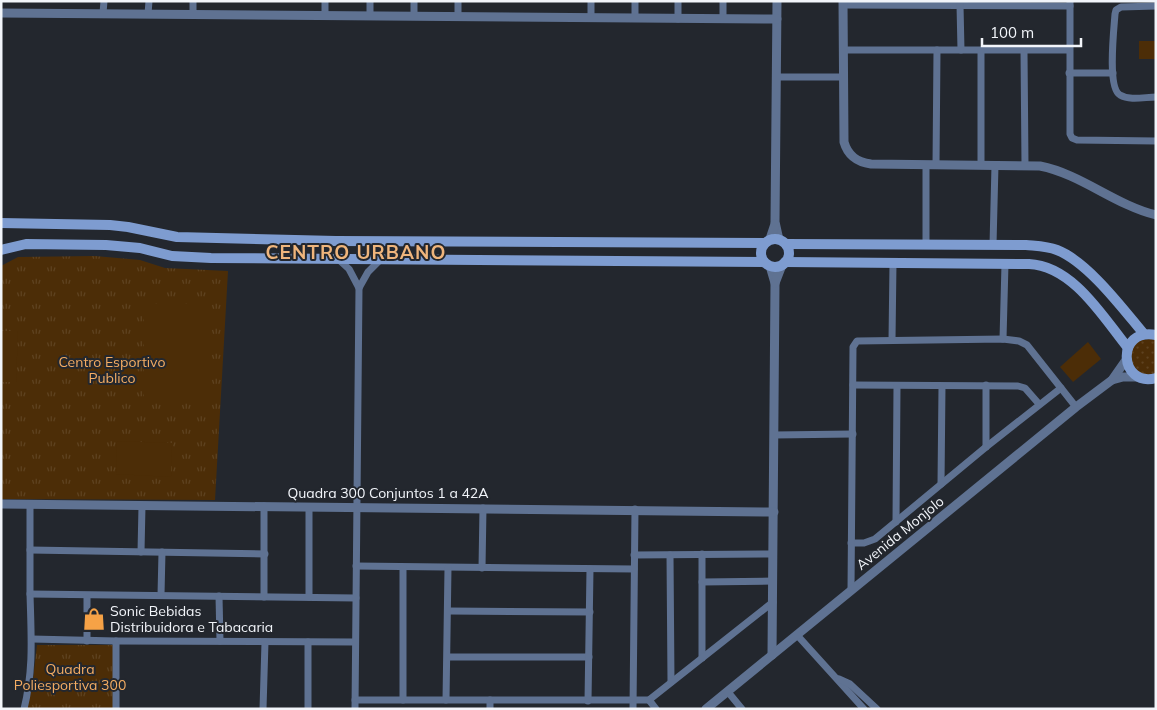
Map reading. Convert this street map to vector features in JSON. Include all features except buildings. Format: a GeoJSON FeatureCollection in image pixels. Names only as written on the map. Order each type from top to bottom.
{"type":"FeatureCollection","features":[{"type":"Feature","properties":{"kind":"main road"},"geometry":{"type":"LineString","coordinates":[[1,223],[110,225],[177,238],[336,241],[775,242],[1026,245],[1048,247],[1058,250],[1081,265],[1096,279],[1144,334]]}},
{"type":"Feature","properties":{"kind":"main road"},"geometry":{"type":"LineString","coordinates":[[336,241],[333,251],[338,260]]}},
{"type":"Feature","properties":{"kind":"main road"},"geometry":{"type":"LineString","coordinates":[[380,260],[385,250],[382,241]]}},
{"type":"Feature","properties":{"kind":"main road"},"geometry":{"type":"LineString","coordinates":[[775,242],[788,252],[783,264]]}},
{"type":"Feature","properties":{"kind":"main road"},"geometry":{"type":"LineString","coordinates":[[767,264],[760,253],[775,242]]}},
{"type":"Feature","properties":{"kind":"main road"},"geometry":{"type":"LineString","coordinates":[[1,250],[26,244],[106,245],[140,248],[172,256],[338,260],[767,264],[776,267],[783,264],[1022,264],[1049,268],[1075,284],[1128,348]]}},
{"type":"Feature","properties":{"kind":"main road"},"geometry":{"type":"LineString","coordinates":[[874,263],[872,250],[877,244]]}},
{"type":"Feature","properties":{"kind":"main road"},"geometry":{"type":"LineString","coordinates":[[1022,264],[1028,252],[1026,245]]}},
{"type":"Feature","properties":{"kind":"main road"},"geometry":{"type":"LineString","coordinates":[[1156,335],[1144,334],[1134,339],[1128,348],[1126,360],[1129,367],[1139,377],[1146,379],[1156,378]]}},
{"type":"Feature","properties":{"kind":"street"},"geometry":{"type":"LineString","coordinates":[[104,1],[104,13]]}},
{"type":"Feature","properties":{"kind":"street"},"geometry":{"type":"LineString","coordinates":[[148,1],[148,14]]}},
{"type":"Feature","properties":{"kind":"street"},"geometry":{"type":"LineString","coordinates":[[193,1],[193,14]]}},
{"type":"Feature","properties":{"kind":"street"},"geometry":{"type":"LineString","coordinates":[[325,1],[325,15]]}},
{"type":"Feature","properties":{"kind":"street"},"geometry":{"type":"LineString","coordinates":[[370,1],[370,16]]}},
{"type":"Feature","properties":{"kind":"street"},"geometry":{"type":"LineString","coordinates":[[414,1],[414,16]]}},
{"type":"Feature","properties":{"kind":"street"},"geometry":{"type":"LineString","coordinates":[[458,1],[458,16]]}},
{"type":"Feature","properties":{"kind":"street"},"geometry":{"type":"LineString","coordinates":[[590,18],[591,1]]}},
{"type":"Feature","properties":{"kind":"street"},"geometry":{"type":"LineString","coordinates":[[635,1],[635,18]]}},
{"type":"Feature","properties":{"kind":"street"},"geometry":{"type":"LineString","coordinates":[[678,1],[678,19]]}},
{"type":"Feature","properties":{"kind":"street"},"geometry":{"type":"LineString","coordinates":[[723,1],[723,19]]}},
{"type":"Feature","properties":{"kind":"street"},"geometry":{"type":"LineString","coordinates":[[775,242],[777,1]]}},
{"type":"Feature","properties":{"kind":"street"},"geometry":{"type":"LineString","coordinates":[[1156,141],[1077,140],[1072,138],[1070,134],[1069,73],[1070,3],[982,3],[960,5],[938,3],[843,3],[844,142],[850,155],[862,163],[871,164],[1040,166],[1058,170],[1139,210],[1156,215]]}},
{"type":"Feature","properties":{"kind":"street"},"geometry":{"type":"LineString","coordinates":[[960,5],[961,50]]}},
{"type":"Feature","properties":{"kind":"street"},"geometry":{"type":"LineString","coordinates":[[1156,6],[1121,7],[1116,10],[1114,14],[1112,73],[1115,90],[1119,95],[1130,98],[1156,97]]}},
{"type":"Feature","properties":{"kind":"street"},"geometry":{"type":"LineString","coordinates":[[1,13],[777,19]]}},
{"type":"Feature","properties":{"kind":"street"},"geometry":{"type":"LineString","coordinates":[[843,50],[1069,50]]}},
{"type":"Feature","properties":{"kind":"street"},"geometry":{"type":"LineString","coordinates":[[936,165],[937,50]]}},
{"type":"Feature","properties":{"kind":"street"},"geometry":{"type":"LineString","coordinates":[[981,51],[981,165]]}},
{"type":"Feature","properties":{"kind":"street"},"geometry":{"type":"LineString","coordinates":[[1024,51],[1025,165]]}},
{"type":"Feature","properties":{"kind":"street"},"geometry":{"type":"LineString","coordinates":[[1069,73],[1112,73]]}},
{"type":"Feature","properties":{"kind":"street"},"geometry":{"type":"LineString","coordinates":[[777,76],[843,77]]}},
{"type":"Feature","properties":{"kind":"street"},"geometry":{"type":"LineString","coordinates":[[926,165],[926,244]]}},
{"type":"Feature","properties":{"kind":"street"},"geometry":{"type":"LineString","coordinates":[[993,245],[995,165]]}},
{"type":"Feature","properties":{"kind":"street"},"geometry":{"type":"LineString","coordinates":[[338,260],[349,269],[359,288],[355,709]]}},
{"type":"Feature","properties":{"kind":"street"},"geometry":{"type":"LineString","coordinates":[[359,288],[368,272],[380,260]]}},
{"type":"Feature","properties":{"kind":"street"},"geometry":{"type":"LineString","coordinates":[[892,340],[893,263]]}},
{"type":"Feature","properties":{"kind":"street"},"geometry":{"type":"LineString","coordinates":[[767,264],[775,283]]}},
{"type":"Feature","properties":{"kind":"street"},"geometry":{"type":"LineString","coordinates":[[772,655],[775,283],[783,264]]}},
{"type":"Feature","properties":{"kind":"street"},"geometry":{"type":"LineString","coordinates":[[1003,340],[1005,264]]}},
{"type":"Feature","properties":{"kind":"street"},"geometry":{"type":"LineString","coordinates":[[851,590],[853,347],[856,342],[859,340],[1019,341],[1027,345],[1076,407]]}},
{"type":"Feature","properties":{"kind":"street","name":"Avenida Monjolo"},"geometry":{"type":"LineString","coordinates":[[706,709],[1076,407],[1112,380],[1126,360]]}},
{"type":"Feature","properties":{"kind":"street","name":"Avenida Monjolo"},"geometry":{"type":"LineString","coordinates":[[1112,380],[1123,377],[1139,377]]}},
{"type":"Feature","properties":{"kind":"street"},"geometry":{"type":"LineString","coordinates":[[853,385],[986,385],[1022,387],[1039,404]]}},
{"type":"Feature","properties":{"kind":"street"},"geometry":{"type":"LineString","coordinates":[[986,385],[986,447]]}},
{"type":"Feature","properties":{"kind":"street"},"geometry":{"type":"LineString","coordinates":[[896,522],[897,386]]}},
{"type":"Feature","properties":{"kind":"street"},"geometry":{"type":"LineString","coordinates":[[941,484],[942,386]]}},
{"type":"Feature","properties":{"kind":"street"},"geometry":{"type":"LineString","coordinates":[[851,543],[869,542],[1061,388]]}},
{"type":"Feature","properties":{"kind":"street"},"geometry":{"type":"LineString","coordinates":[[774,435],[853,434]]}},
{"type":"Feature","properties":{"kind":"street","name":"Quadra 300 Conjuntos 1 a 42A"},"geometry":{"type":"LineString","coordinates":[[1,504],[635,509],[774,512]]}},
{"type":"Feature","properties":{"kind":"street"},"geometry":{"type":"LineString","coordinates":[[24,709],[29,689],[32,639],[30,504]]}},
{"type":"Feature","properties":{"kind":"street"},"geometry":{"type":"LineString","coordinates":[[141,552],[142,506]]}},
{"type":"Feature","properties":{"kind":"street"},"geometry":{"type":"LineString","coordinates":[[264,506],[264,597]]}},
{"type":"Feature","properties":{"kind":"street"},"geometry":{"type":"LineString","coordinates":[[309,507],[309,597]]}},
{"type":"Feature","properties":{"kind":"street"},"geometry":{"type":"LineString","coordinates":[[482,568],[483,508]]}},
{"type":"Feature","properties":{"kind":"street"},"geometry":{"type":"LineString","coordinates":[[633,705],[635,509]]}},
{"type":"Feature","properties":{"kind":"street"},"geometry":{"type":"LineString","coordinates":[[30,550],[264,554]]}},
{"type":"Feature","properties":{"kind":"street"},"geometry":{"type":"LineString","coordinates":[[161,595],[162,552]]}},
{"type":"Feature","properties":{"kind":"street"},"geometry":{"type":"LineString","coordinates":[[702,554],[702,658]]}},
{"type":"Feature","properties":{"kind":"street"},"geometry":{"type":"LineString","coordinates":[[634,555],[773,554]]}},
{"type":"Feature","properties":{"kind":"street"},"geometry":{"type":"LineString","coordinates":[[670,555],[671,682]]}},
{"type":"Feature","properties":{"kind":"street"},"geometry":{"type":"LineString","coordinates":[[356,566],[634,569]]}},
{"type":"Feature","properties":{"kind":"street"},"geometry":{"type":"LineString","coordinates":[[403,567],[403,700]]}},
{"type":"Feature","properties":{"kind":"street"},"geometry":{"type":"LineString","coordinates":[[446,700],[449,612],[448,568]]}},
{"type":"Feature","properties":{"kind":"street"},"geometry":{"type":"LineString","coordinates":[[588,701],[590,569]]}},
{"type":"Feature","properties":{"kind":"street"},"geometry":{"type":"LineString","coordinates":[[702,582],[773,581]]}},
{"type":"Feature","properties":{"kind":"street"},"geometry":{"type":"LineString","coordinates":[[30,594],[356,598]]}},
{"type":"Feature","properties":{"kind":"street"},"geometry":{"type":"LineString","coordinates":[[87,596],[87,641]]}},
{"type":"Feature","properties":{"kind":"street"},"geometry":{"type":"LineString","coordinates":[[219,596],[220,642]]}},
{"type":"Feature","properties":{"kind":"street"},"geometry":{"type":"LineString","coordinates":[[355,700],[490,700],[536,705],[588,701],[633,705],[649,700],[773,602]]}},
{"type":"Feature","properties":{"kind":"street"},"geometry":{"type":"LineString","coordinates":[[449,612],[590,612]]}},
{"type":"Feature","properties":{"kind":"street"},"geometry":{"type":"LineString","coordinates":[[797,635],[864,709]]}},
{"type":"Feature","properties":{"kind":"street"},"geometry":{"type":"LineString","coordinates":[[32,639],[355,642]]}},
{"type":"Feature","properties":{"kind":"street"},"geometry":{"type":"LineString","coordinates":[[116,641],[116,709]]}},
{"type":"Feature","properties":{"kind":"street"},"geometry":{"type":"LineString","coordinates":[[263,709],[265,642]]}},
{"type":"Feature","properties":{"kind":"street"},"geometry":{"type":"LineString","coordinates":[[308,642],[308,709]]}},
{"type":"Feature","properties":{"kind":"street"},"geometry":{"type":"LineString","coordinates":[[448,656],[589,657]]}},
{"type":"Feature","properties":{"kind":"street"},"geometry":{"type":"LineString","coordinates":[[837,678],[850,684],[877,709]]}},
{"type":"Feature","properties":{"kind":"street"},"geometry":{"type":"LineString","coordinates":[[728,692],[742,709]]}},
{"type":"Feature","properties":{"kind":"street"},"geometry":{"type":"LineString","coordinates":[[490,700],[490,709]]}},
{"type":"Feature","properties":{"kind":"street"},"geometry":{"type":"LineString","coordinates":[[649,700],[656,709]]}},
{"type":"Feature","properties":{"kind":"green space"},"geometry":{"type":"Polygon","coordinates":[[[1139,41],[1156,41],[1156,59],[1139,59],[1139,41]]]}},
{"type":"Feature","properties":{"kind":"green space","name":"Centro Esportivo Publico"},"geometry":{"type":"Polygon","coordinates":[[[95,256],[140,260],[165,268],[228,271],[215,500],[1,499],[1,266],[18,257],[95,256]]]}},
{"type":"Feature","properties":{"kind":"green space"},"geometry":{"type":"Polygon","coordinates":[[[144,304],[206,304],[206,400],[144,400],[144,304]]]}},
{"type":"Feature","properties":{"kind":"green space"},"geometry":{"type":"Polygon","coordinates":[[[1,331],[18,331],[16,382],[1,382],[1,331]]]}},
{"type":"Feature","properties":{"kind":"green space"},"geometry":{"type":"Polygon","coordinates":[[[1156,338],[1156,375],[1140,375],[1129,362],[1135,341],[1156,338]]]}},
{"type":"Feature","properties":{"kind":"green space"},"geometry":{"type":"Polygon","coordinates":[[[1088,342],[1101,359],[1073,382],[1060,367],[1088,342]]]}},
{"type":"Feature","properties":{"kind":"green space"},"geometry":{"type":"Polygon","coordinates":[[[117,441],[172,443],[171,477],[116,474],[117,441]]]}},
{"type":"Feature","properties":{"kind":"green space","name":"Quadra Poliesportiva 300"},"geometry":{"type":"Polygon","coordinates":[[[37,645],[113,645],[113,709],[27,709],[32,688],[37,645]]]}},
{"type":"Feature","properties":{"kind":"green space"},"geometry":{"type":"Polygon","coordinates":[[[45,664],[76,675],[70,692],[40,682],[45,664]]]}},
{"type":"Feature","properties":{"kind":"place","name":"Sonic Bebidas Distribuidora e Tabacaria"},"geometry":{"type":"Point","coordinates":[94,619]}},
{"type":"Feature","properties":{"kind":"district","name":"CENTRO URBANO"},"geometry":{"type":"Point","coordinates":[356,252]}}]}
